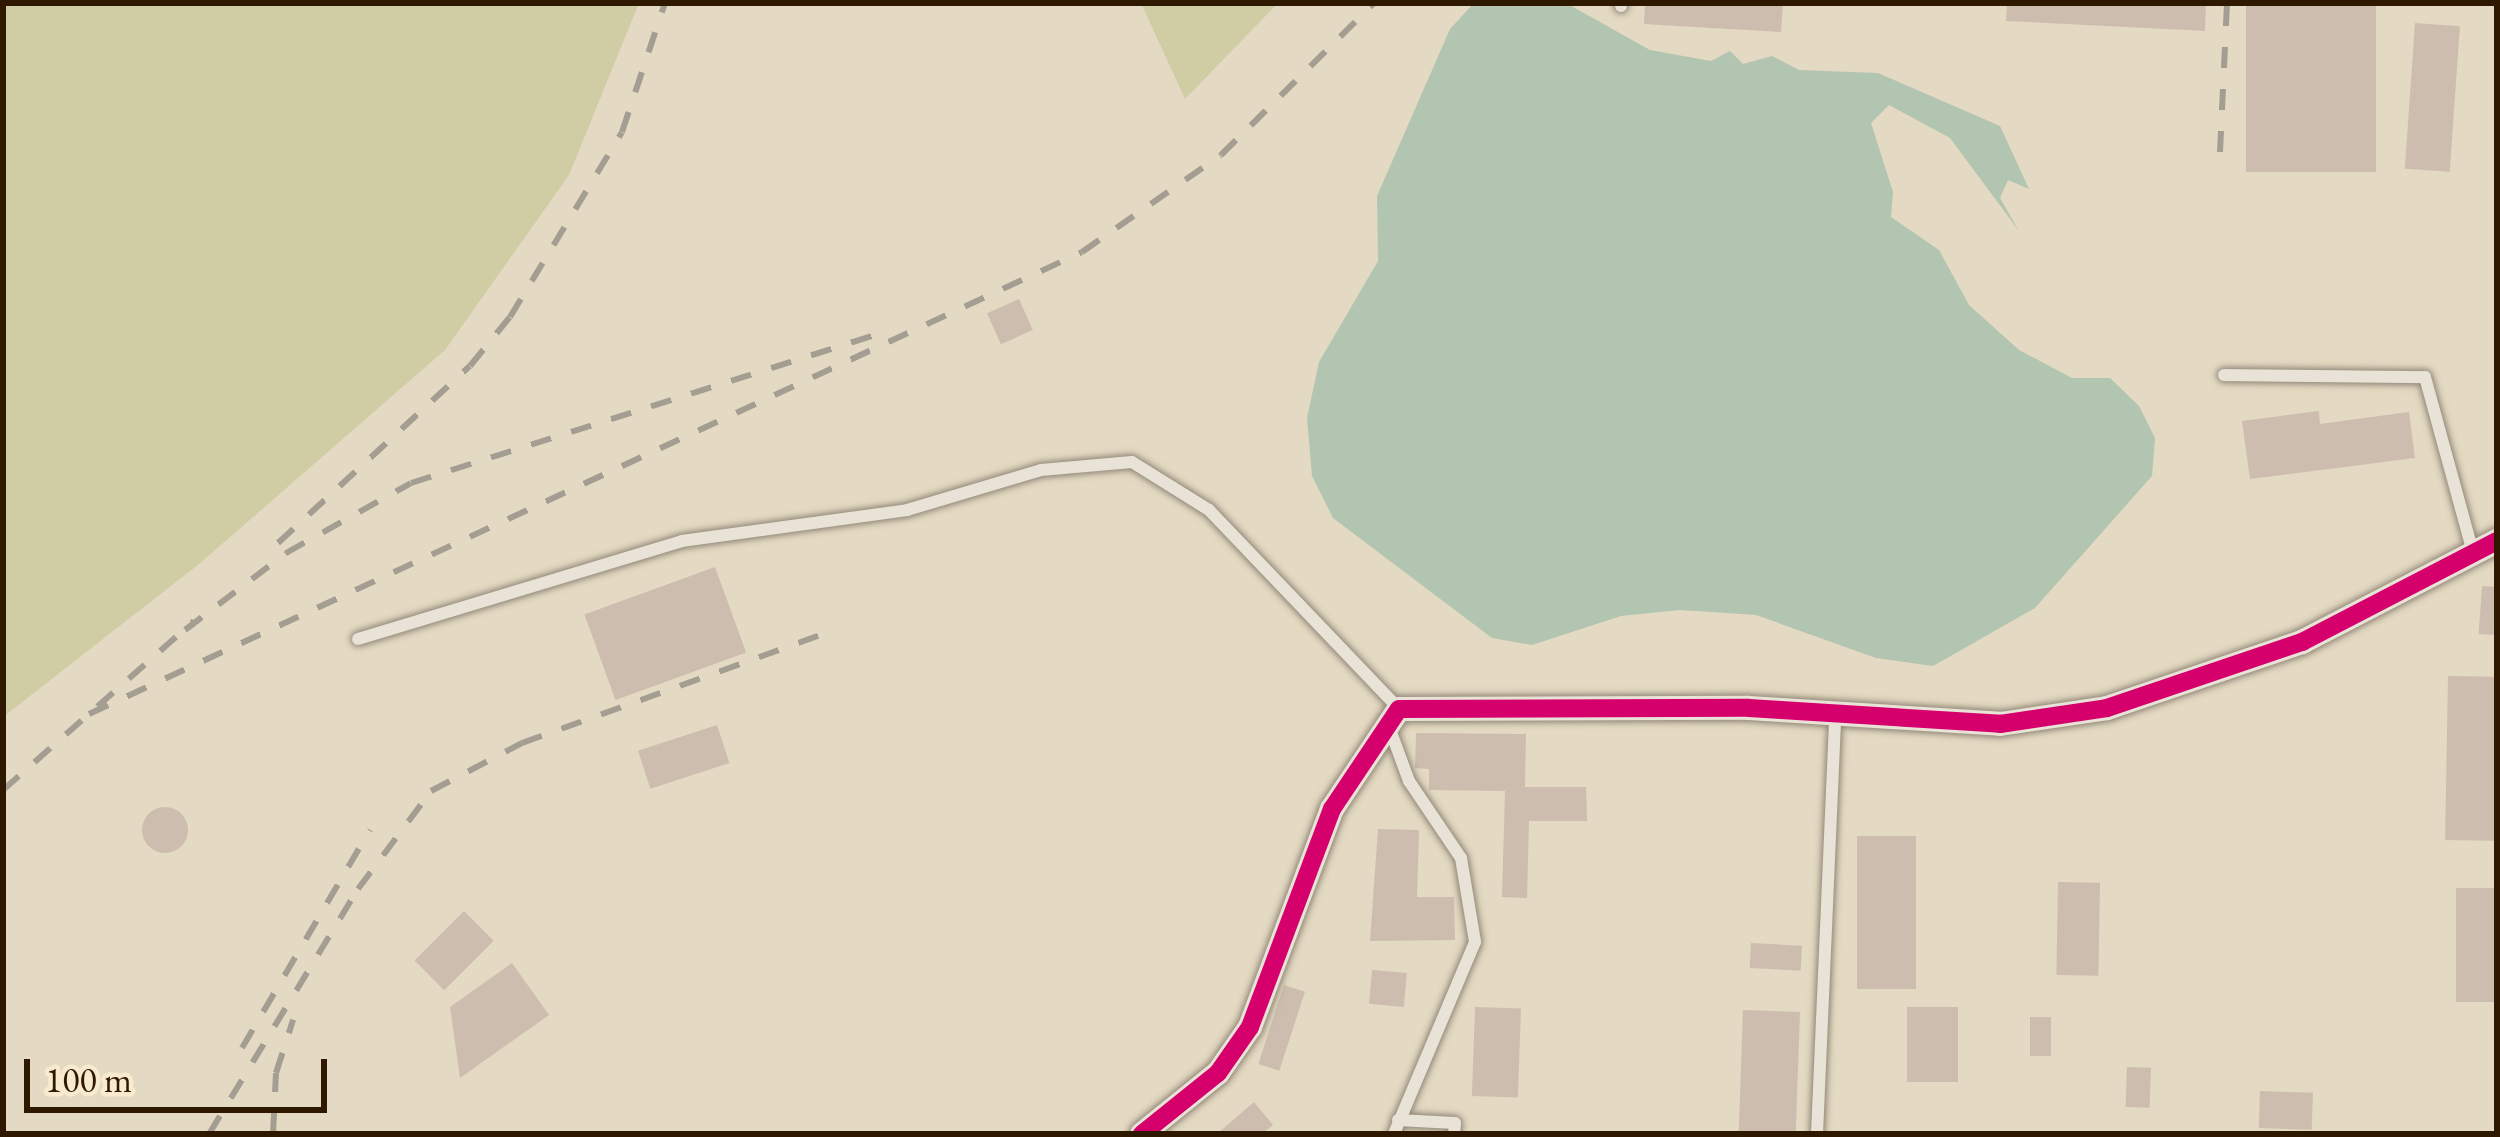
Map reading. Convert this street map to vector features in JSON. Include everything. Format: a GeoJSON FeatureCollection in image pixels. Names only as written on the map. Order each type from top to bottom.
{"type":"FeatureCollection","features":[{"type":"Feature","properties":{"kind":"street"},"geometry":{"type":"LineString","coordinates":[[1142,1134],[1218,1073],[1250,1027],[1332,809],[1393,716],[1642,706],[2000,724],[2107,708],[2302,642],[2497,541]]}},
{"type":"Feature","properties":{"kind":"lane"},"geometry":{"type":"LineString","coordinates":[[2224,374],[2425,377],[2473,554]]}},
{"type":"Feature","properties":{"kind":"lane"},"geometry":{"type":"LineString","coordinates":[[358,639],[682,541],[907,510],[1041,470],[1132,462],[1209,510],[1393,716],[1409,781],[1461,858],[1474,909],[1475,943],[1396,1127],[1455,1123],[1454,1134]]}},
{"type":"Feature","properties":{"kind":"lane"},"geometry":{"type":"LineString","coordinates":[[1817,1134],[1835,719]]}},
{"type":"Feature","properties":{"kind":"shaded area"},"geometry":{"type":"Polygon","coordinates":[[[3,3],[639,3],[569,175],[445,350],[199,564],[3,717],[3,3]]]}},
{"type":"Feature","properties":{"kind":"shaded area"},"geometry":{"type":"Polygon","coordinates":[[[1141,3],[1278,3],[1185,99],[1141,3]]]}},
{"type":"Feature","properties":{"kind":"shaded area"},"geometry":{"type":"Polygon","coordinates":[[[1474,3],[1566,3],[1650,50],[1711,61],[1730,51],[1743,64],[1772,56],[1799,70],[1878,73],[2000,126],[2029,189],[2008,180],[2000,198],[2019,231],[1950,138],[1889,105],[1871,123],[1893,192],[1891,217],[1939,250],[1969,305],[2019,350],[2072,378],[2110,378],[2139,406],[2155,438],[2152,476],[2035,608],[1933,666],[1876,658],[1756,615],[1680,610],[1621,616],[1532,645],[1492,638],[1333,518],[1312,476],[1307,418],[1319,362],[1378,261],[1377,196],[1450,29],[1474,3]]]}},
{"type":"Feature","properties":{"kind":"building"},"geometry":{"type":"Polygon","coordinates":[[[1645,3],[1783,3],[1781,32],[1644,24],[1645,3]]]}},
{"type":"Feature","properties":{"kind":"building"},"geometry":{"type":"Polygon","coordinates":[[[2007,3],[2206,3],[2205,31],[2006,21],[2007,3]]]}},
{"type":"Feature","properties":{"kind":"building"},"geometry":{"type":"Polygon","coordinates":[[[2246,3],[2376,3],[2376,172],[2246,172],[2246,3]]]}},
{"type":"Feature","properties":{"kind":"building"},"geometry":{"type":"Polygon","coordinates":[[[2415,23],[2460,26],[2450,172],[2405,169],[2415,23]]]}},
{"type":"Feature","properties":{"kind":"building"},"geometry":{"type":"Polygon","coordinates":[[[1019,299],[1033,330],[1001,344],[987,313],[1019,299]]]}},
{"type":"Feature","properties":{"kind":"building"},"geometry":{"type":"Polygon","coordinates":[[[2319,411],[2320,424],[2409,412],[2415,458],[2250,479],[2242,421],[2319,411]]]}},
{"type":"Feature","properties":{"kind":"building"},"geometry":{"type":"Polygon","coordinates":[[[715,567],[746,653],[616,700],[584,615],[715,567]]]}},
{"type":"Feature","properties":{"kind":"building"},"geometry":{"type":"Polygon","coordinates":[[[2482,586],[2497,587],[2494,635],[2479,634],[2482,586]]]}},
{"type":"Feature","properties":{"kind":"building"},"geometry":{"type":"Polygon","coordinates":[[[2448,676],[2497,677],[2494,841],[2445,840],[2448,676]]]}},
{"type":"Feature","properties":{"kind":"building"},"geometry":{"type":"Polygon","coordinates":[[[717,725],[729,763],[650,789],[638,751],[717,725]]]}},
{"type":"Feature","properties":{"kind":"building"},"geometry":{"type":"Polygon","coordinates":[[[1416,733],[1526,734],[1525,787],[1586,787],[1587,821],[1529,821],[1527,898],[1502,897],[1505,791],[1429,790],[1429,769],[1415,768],[1416,733]]]}},
{"type":"Feature","properties":{"kind":"building"},"geometry":{"type":"Polygon","coordinates":[[[165,807],[181,814],[188,830],[181,846],[165,853],[149,846],[142,830],[149,814],[165,807]]]}},
{"type":"Feature","properties":{"kind":"building"},"geometry":{"type":"Polygon","coordinates":[[[1378,829],[1419,830],[1417,897],[1454,897],[1455,940],[1370,941],[1378,829]]]}},
{"type":"Feature","properties":{"kind":"building"},"geometry":{"type":"Polygon","coordinates":[[[1857,836],[1916,836],[1916,989],[1857,989],[1857,836]]]}},
{"type":"Feature","properties":{"kind":"building"},"geometry":{"type":"Polygon","coordinates":[[[2058,882],[2100,883],[2098,976],[2056,975],[2058,882]]]}},
{"type":"Feature","properties":{"kind":"building"},"geometry":{"type":"Polygon","coordinates":[[[2456,888],[2497,888],[2497,1002],[2456,1002],[2456,888]]]}},
{"type":"Feature","properties":{"kind":"building"},"geometry":{"type":"Polygon","coordinates":[[[464,911],[494,941],[444,990],[415,960],[464,911]]]}},
{"type":"Feature","properties":{"kind":"building"},"geometry":{"type":"Polygon","coordinates":[[[1751,943],[1802,946],[1801,971],[1750,968],[1751,943]]]}},
{"type":"Feature","properties":{"kind":"building"},"geometry":{"type":"Polygon","coordinates":[[[512,963],[549,1015],[460,1078],[450,1007],[512,963]]]}},
{"type":"Feature","properties":{"kind":"building"},"geometry":{"type":"Polygon","coordinates":[[[1372,970],[1407,973],[1404,1007],[1369,1004],[1372,970]]]}},
{"type":"Feature","properties":{"kind":"building"},"geometry":{"type":"Polygon","coordinates":[[[1284,985],[1305,992],[1279,1071],[1258,1064],[1284,985]]]}},
{"type":"Feature","properties":{"kind":"building"},"geometry":{"type":"Polygon","coordinates":[[[1475,1007],[1521,1009],[1518,1098],[1472,1096],[1475,1007]]]}},
{"type":"Feature","properties":{"kind":"building"},"geometry":{"type":"Polygon","coordinates":[[[1907,1007],[1958,1007],[1958,1082],[1907,1082],[1907,1007]]]}},
{"type":"Feature","properties":{"kind":"building"},"geometry":{"type":"Polygon","coordinates":[[[1743,1010],[1800,1012],[1796,1134],[1739,1134],[1743,1010]]]}},
{"type":"Feature","properties":{"kind":"building"},"geometry":{"type":"Polygon","coordinates":[[[2030,1017],[2051,1017],[2051,1056],[2030,1056],[2030,1017]]]}},
{"type":"Feature","properties":{"kind":"building"},"geometry":{"type":"Polygon","coordinates":[[[2127,1067],[2151,1068],[2150,1108],[2126,1107],[2127,1067]]]}},
{"type":"Feature","properties":{"kind":"building"},"geometry":{"type":"Polygon","coordinates":[[[2260,1091],[2313,1093],[2312,1130],[2259,1128],[2260,1091]]]}},
{"type":"Feature","properties":{"kind":"building"},"geometry":{"type":"Polygon","coordinates":[[[1254,1102],[1273,1125],[1262,1134],[1217,1134],[1254,1102]]]}},
{"type":"Feature","properties":{"kind":"railway"},"geometry":{"type":"LineString","coordinates":[[278,543],[470,366],[510,317],[622,132],[665,3]]}},
{"type":"Feature","properties":{"kind":"railway"},"geometry":{"type":"LineString","coordinates":[[89,714],[1082,252],[1221,155],[1374,3]]}},
{"type":"Feature","properties":{"kind":"railway"},"geometry":{"type":"LineString","coordinates":[[2220,152],[2227,3]]}},
{"type":"Feature","properties":{"kind":"railway"},"geometry":{"type":"LineString","coordinates":[[185,630],[286,553],[411,483],[877,334]]}},
{"type":"Feature","properties":{"kind":"railway"},"geometry":{"type":"LineString","coordinates":[[3,790],[194,621]]}},
{"type":"Feature","properties":{"kind":"railway"},"geometry":{"type":"LineString","coordinates":[[209,1134],[358,889],[431,791],[522,743],[829,632]]}},
{"type":"Feature","properties":{"kind":"railway"},"geometry":{"type":"LineString","coordinates":[[242,1048],[370,830]]}},
{"type":"Feature","properties":{"kind":"railway"},"geometry":{"type":"LineString","coordinates":[[273,1134],[276,1073],[293,1020]]}},
{"type":"Feature","properties":{"kind":"cycle path"},"geometry":{"type":"LineString","coordinates":[[1142,1134],[1218,1073],[1250,1027],[1332,809],[1399,709],[1749,708],[2000,724],[2107,708],[2302,642],[2497,541]]}}]}
